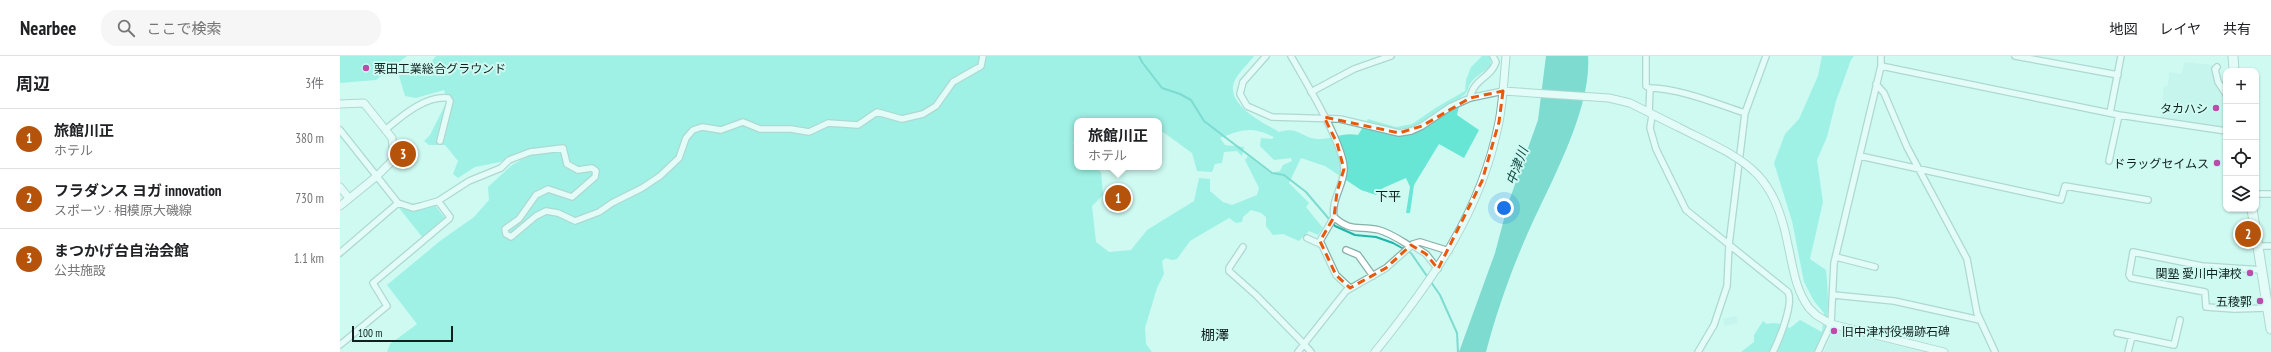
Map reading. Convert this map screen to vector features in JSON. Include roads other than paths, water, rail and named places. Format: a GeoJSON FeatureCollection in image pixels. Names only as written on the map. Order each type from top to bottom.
{"type":"FeatureCollection","features":[{"type":"Feature","properties":{"kind":"main road"},"geometry":{"type":"LineString","coordinates":[[2233,56],[2234,68]]}},
{"type":"Feature","properties":{"kind":"main road"},"geometry":{"type":"LineString","coordinates":[[2252,212],[2271,330]]}},
{"type":"Feature","properties":{"kind":"street"},"geometry":{"type":"LineString","coordinates":[[340,130],[398,203],[413,208],[438,200],[469,181],[501,168],[510,160],[530,152],[561,148],[565,150],[567,164],[578,170],[592,168],[596,171],[595,177],[572,197],[552,190],[540,192],[519,219],[508,226],[505,231],[508,236],[514,236],[536,216],[546,212],[558,213],[575,221],[599,212],[612,203],[642,188],[660,176],[678,158],[686,138],[693,130],[702,128],[722,130],[743,122],[760,129],[791,129],[809,132],[828,123],[858,125],[877,112],[907,119],[923,114],[933,108],[953,82],[981,66],[983,56]]}},
{"type":"Feature","properties":{"kind":"street"},"geometry":{"type":"LineString","coordinates":[[1266,56],[1241,87],[1242,98],[1247,106],[1253,111],[1272,118],[1324,117],[1340,119],[1398,133],[1411,131],[1422,126],[1450,107],[1470,98],[1503,91],[1609,98],[1649,112],[1747,164],[1770,189],[1784,224],[1796,283],[1801,298],[1816,315],[1831,324],[1944,352]]}},
{"type":"Feature","properties":{"kind":"street"},"geometry":{"type":"LineString","coordinates":[[1291,56],[1337,143],[1344,169],[1333,211],[1333,219],[1320,241],[1336,275],[1350,288]]}},
{"type":"Feature","properties":{"kind":"street"},"geometry":{"type":"LineString","coordinates":[[1311,92],[1354,69],[1392,56]]}},
{"type":"Feature","properties":{"kind":"street"},"geometry":{"type":"LineString","coordinates":[[1470,98],[1474,85],[1494,69],[1496,62],[1493,56]]}},
{"type":"Feature","properties":{"kind":"street"},"geometry":{"type":"LineString","coordinates":[[1375,352],[1438,269],[1449,252],[1477,196],[1487,167],[1499,122],[1506,56]]}},
{"type":"Feature","properties":{"kind":"street"},"geometry":{"type":"LineString","coordinates":[[1646,56],[1646,86],[1650,88],[1683,93],[1745,114]]}},
{"type":"Feature","properties":{"kind":"street"},"geometry":{"type":"LineString","coordinates":[[1698,352],[1714,325],[1724,300],[1728,276],[1729,246],[1745,114],[1766,56]]}},
{"type":"Feature","properties":{"kind":"street"},"geometry":{"type":"LineString","coordinates":[[1818,352],[1831,324],[1836,257],[1881,66],[1881,56]]}},
{"type":"Feature","properties":{"kind":"street"},"geometry":{"type":"LineString","coordinates":[[2015,56],[2118,75]]}},
{"type":"Feature","properties":{"kind":"street"},"geometry":{"type":"LineString","coordinates":[[2110,112],[2121,56]]}},
{"type":"Feature","properties":{"kind":"street"},"geometry":{"type":"LineString","coordinates":[[1881,66],[2119,115],[2223,130]]}},
{"type":"Feature","properties":{"kind":"street"},"geometry":{"type":"LineString","coordinates":[[2217,67],[2215,69],[2218,82],[2223,90]]}},
{"type":"Feature","properties":{"kind":"street"},"geometry":{"type":"LineString","coordinates":[[1876,84],[1884,93],[1919,170],[1967,259],[1972,298],[1980,320],[1995,352]]}},
{"type":"Feature","properties":{"kind":"street"},"geometry":{"type":"LineString","coordinates":[[1650,88],[1649,112],[1652,116],[1651,132],[1656,149],[1686,210],[1729,246],[1778,283],[1790,296],[1782,327],[1773,352]]}},
{"type":"Feature","properties":{"kind":"street"},"geometry":{"type":"LineString","coordinates":[[385,130],[421,104],[448,98],[450,101],[440,140]]}},
{"type":"Feature","properties":{"kind":"street"},"geometry":{"type":"LineString","coordinates":[[340,104],[364,103],[392,138],[394,159],[377,176],[340,206]]}},
{"type":"Feature","properties":{"kind":"street"},"geometry":{"type":"LineString","coordinates":[[2109,161],[2119,115]]}},
{"type":"Feature","properties":{"kind":"street"},"geometry":{"type":"LineString","coordinates":[[1860,156],[2061,200],[2066,186],[2148,200]]}},
{"type":"Feature","properties":{"kind":"street"},"geometry":{"type":"LineString","coordinates":[[340,187],[349,198]]}},
{"type":"Feature","properties":{"kind":"street"},"geometry":{"type":"LineString","coordinates":[[2259,194],[2271,194]]}},
{"type":"Feature","properties":{"kind":"street"},"geometry":{"type":"LineString","coordinates":[[340,345],[387,306],[373,283],[449,219],[450,216],[438,200]]}},
{"type":"Feature","properties":{"kind":"street"},"geometry":{"type":"LineString","coordinates":[[340,244],[342,251],[398,203]]}},
{"type":"Feature","properties":{"kind":"street"},"geometry":{"type":"LineString","coordinates":[[1333,219],[1352,228],[1371,229],[1387,233],[1426,254],[1438,269]]}},
{"type":"Feature","properties":{"kind":"street"},"geometry":{"type":"LineString","coordinates":[[1307,238],[1322,246]]}},
{"type":"Feature","properties":{"kind":"street"},"geometry":{"type":"LineString","coordinates":[[1298,352],[1350,288],[1386,268],[1410,246],[1420,242],[1449,252]]}},
{"type":"Feature","properties":{"kind":"street"},"geometry":{"type":"LineString","coordinates":[[2258,246],[2271,246]]}},
{"type":"Feature","properties":{"kind":"street"},"geometry":{"type":"LineString","coordinates":[[1243,247],[1229,268],[1229,271],[1256,294],[1311,352]]}},
{"type":"Feature","properties":{"kind":"street"},"geometry":{"type":"LineString","coordinates":[[1346,250],[1358,256],[1372,276]]}},
{"type":"Feature","properties":{"kind":"street"},"geometry":{"type":"LineString","coordinates":[[2262,270],[2202,266],[2133,252],[2129,275],[2131,278],[2205,292],[2206,307],[2234,309],[2268,308]]}},
{"type":"Feature","properties":{"kind":"street"},"geometry":{"type":"LineString","coordinates":[[1836,257],[1872,265]]}},
{"type":"Feature","properties":{"kind":"street"},"geometry":{"type":"LineString","coordinates":[[1834,295],[1894,301],[1980,320]]}},
{"type":"Feature","properties":{"kind":"street"},"geometry":{"type":"LineString","coordinates":[[2117,333],[2174,345],[2180,320]]}},
{"type":"Feature","properties":{"kind":"street"},"geometry":{"type":"LineString","coordinates":[[2128,352],[2132,336]]}},
{"type":"Feature","properties":{"kind":"waterway"},"geometry":{"type":"LineString","coordinates":[[1139,56],[1162,88],[1180,94],[1191,100],[1204,121],[1272,173],[1284,175],[1306,192],[1335,226],[1355,235],[1376,237],[1393,243],[1411,253],[1440,295],[1457,333],[1458,352]]}},
{"type":"Feature","properties":{"kind":"place","name":"栗田工業総合グラウンド"},"geometry":{"type":"Point","coordinates":[366,68]}},
{"type":"Feature","properties":{"kind":"place","name":"タカハシ"},"geometry":{"type":"Point","coordinates":[2216,108]}},
{"type":"Feature","properties":{"kind":"place","name":"まつかげ台自治会館"},"geometry":{"type":"Point","coordinates":[403,154]}},
{"type":"Feature","properties":{"kind":"place","name":"ドラッグセイムス"},"geometry":{"type":"Point","coordinates":[2217,163]}},
{"type":"Feature","properties":{"kind":"place","name":"旅館川正"},"geometry":{"type":"Point","coordinates":[1118,198]}},
{"type":"Feature","properties":{"kind":"place","name":"フラダンス ヨガ innovation"},"geometry":{"type":"Point","coordinates":[2248,234]}},
{"type":"Feature","properties":{"kind":"place","name":"関塾 愛川中津校"},"geometry":{"type":"Point","coordinates":[2250,273]}},
{"type":"Feature","properties":{"kind":"place","name":"五稜郭"},"geometry":{"type":"Point","coordinates":[2260,301]}},
{"type":"Feature","properties":{"kind":"place","name":"旧中津村役場跡石碑"},"geometry":{"type":"Point","coordinates":[1834,331]}},
{"type":"Feature","properties":{"kind":"district","name":"下平"},"geometry":{"type":"Point","coordinates":[1388,196]}},
{"type":"Feature","properties":{"kind":"district","name":"棚澤"},"geometry":{"type":"Point","coordinates":[1215,335]}},
{"type":"Feature","properties":{"kind":"water label","name":"中津川"},"geometry":{"type":"Point","coordinates":[1517,166]}}]}
